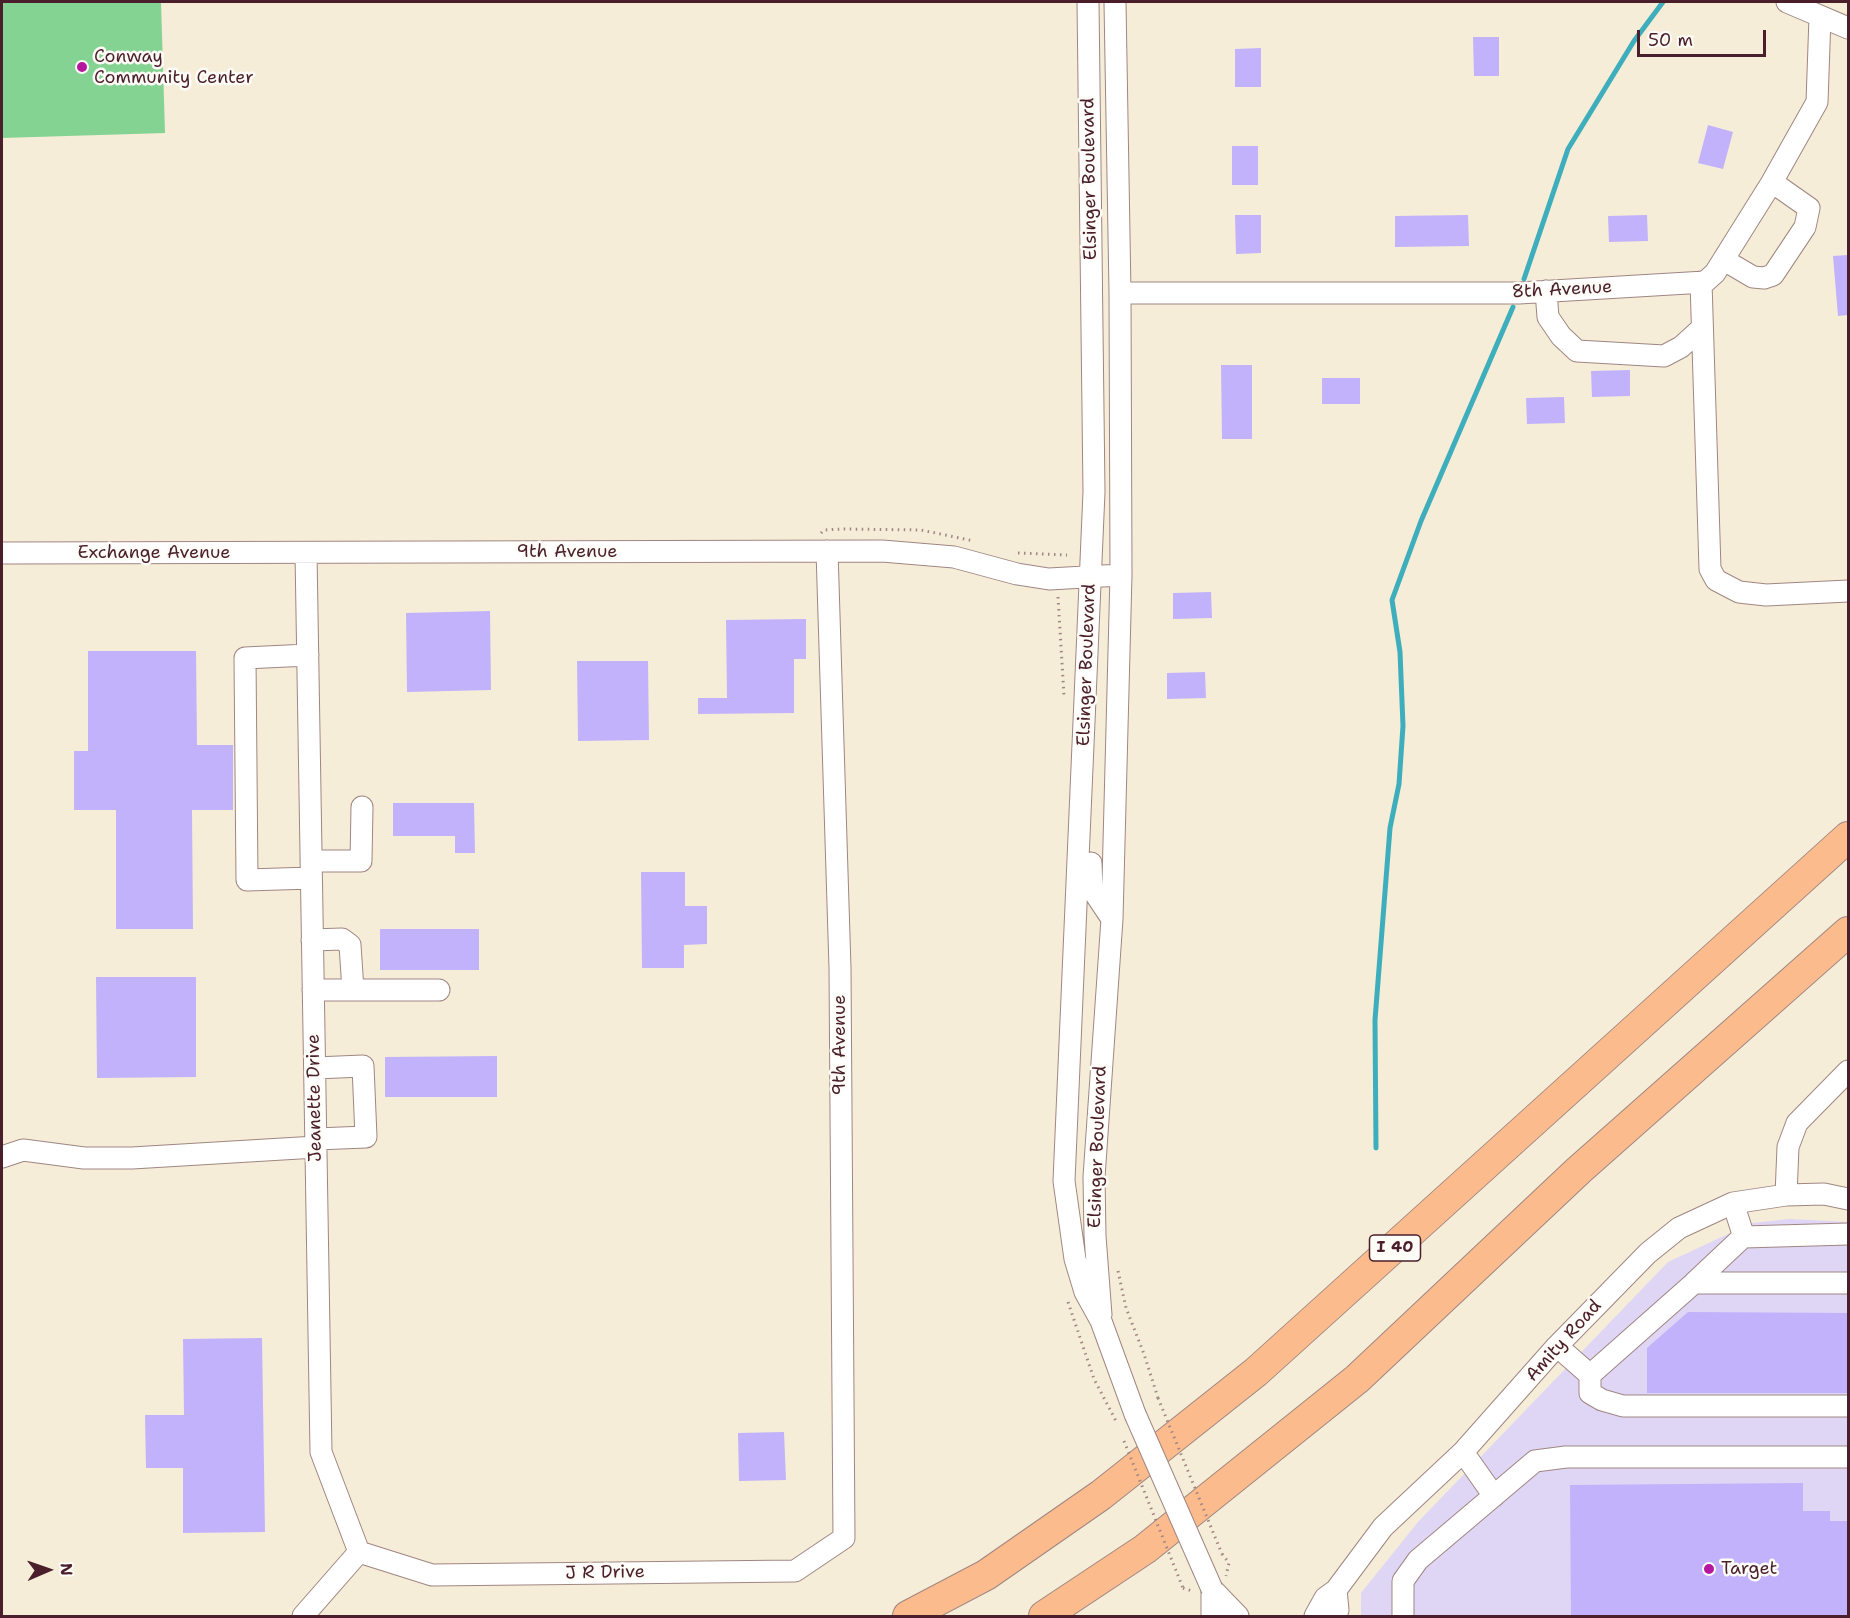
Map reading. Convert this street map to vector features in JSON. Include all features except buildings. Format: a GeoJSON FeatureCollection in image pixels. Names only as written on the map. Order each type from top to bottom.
{"type":"FeatureCollection","features":[{"type":"Feature","properties":{"kind":"highway","name":"I 40"},"geometry":{"type":"LineString","coordinates":[[908,1617],[986,1575],[1101,1496],[1256,1372],[1848,837]]}},
{"type":"Feature","properties":{"kind":"highway"},"geometry":{"type":"LineString","coordinates":[[1044,1617],[1145,1549],[1357,1379],[1578,1170],[1848,932]]}},
{"type":"Feature","properties":{"kind":"street","name":"Elsinger Boulevard"},"geometry":{"type":"LineString","coordinates":[[1088,2],[1094,492],[1064,1181],[1075,1259],[1085,1292],[1101,1321],[1135,1414],[1212,1589],[1238,1617]]}},
{"type":"Feature","properties":{"kind":"street","name":"Elsinger Boulevard"},"geometry":{"type":"LineString","coordinates":[[1101,1321],[1095,1236],[1094,1177],[1112,918],[1121,575],[1120,293],[1115,2]]}},
{"type":"Feature","properties":{"kind":"street"},"geometry":{"type":"LineString","coordinates":[[1787,2],[1848,28]]}},
{"type":"Feature","properties":{"kind":"street"},"geometry":{"type":"LineString","coordinates":[[1820,17],[1817,102],[1724,260],[1711,279],[1701,282],[1708,555],[1710,569],[1716,580],[1726,587],[1748,593],[1848,591]]}},
{"type":"Feature","properties":{"kind":"street"},"geometry":{"type":"LineString","coordinates":[[1724,260],[1753,277],[1764,279],[1773,275],[1805,227],[1809,208],[1772,182]]}},
{"type":"Feature","properties":{"kind":"street","name":"8th Avenue"},"geometry":{"type":"LineString","coordinates":[[1120,293],[1545,291],[1701,282]]}},
{"type":"Feature","properties":{"kind":"street"},"geometry":{"type":"LineString","coordinates":[[1545,291],[1548,316],[1561,336],[1577,351],[1664,356],[1681,347],[1702,328]]}},
{"type":"Feature","properties":{"kind":"street","name":"9th Avenue"},"geometry":{"type":"LineString","coordinates":[[827,551],[840,968],[844,1538]]}},
{"type":"Feature","properties":{"kind":"street","name":"9th Avenue"},"geometry":{"type":"LineString","coordinates":[[306,553],[882,551],[954,557],[1035,578],[1121,575]]}},
{"type":"Feature","properties":{"kind":"street","name":"Exchange Avenue"},"geometry":{"type":"LineString","coordinates":[[2,553],[306,553]]}},
{"type":"Feature","properties":{"kind":"street","name":"Jeanette Drive"},"geometry":{"type":"LineString","coordinates":[[306,553],[321,1452],[359,1552]]}},
{"type":"Feature","properties":{"kind":"street"},"geometry":{"type":"LineString","coordinates":[[308,656],[245,658],[247,880],[360,861],[362,807]]}},
{"type":"Feature","properties":{"kind":"street"},"geometry":{"type":"LineString","coordinates":[[1084,756],[1093,793],[1091,882],[1094,895],[1112,918]]}},
{"type":"Feature","properties":{"kind":"street"},"geometry":{"type":"LineString","coordinates":[[312,940],[342,939],[350,945],[353,990]]}},
{"type":"Feature","properties":{"kind":"street"},"geometry":{"type":"LineString","coordinates":[[313,990],[439,990]]}},
{"type":"Feature","properties":{"kind":"street"},"geometry":{"type":"LineString","coordinates":[[2,1156],[23,1150],[84,1158],[132,1158],[366,1137],[363,1066],[315,1068]]}},
{"type":"Feature","properties":{"kind":"street"},"geometry":{"type":"LineString","coordinates":[[1786,1195],[1788,1147],[1797,1123],[1848,1071]]}},
{"type":"Feature","properties":{"kind":"street","name":"Amity Road"},"geometry":{"type":"LineString","coordinates":[[1315,1617],[1325,1598],[1336,1590],[1383,1527],[1464,1452],[1557,1346],[1648,1253],[1679,1228],[1733,1203],[1786,1195],[1824,1194],[1848,1199]]}},
{"type":"Feature","properties":{"kind":"street"},"geometry":{"type":"LineString","coordinates":[[1733,1203],[1744,1236]]}},
{"type":"Feature","properties":{"kind":"street"},"geometry":{"type":"LineString","coordinates":[[1848,1234],[1744,1236],[1590,1375],[1590,1392],[1602,1400],[1623,1406],[1848,1406]]}},
{"type":"Feature","properties":{"kind":"street"},"geometry":{"type":"LineString","coordinates":[[1694,1283],[1848,1282]]}},
{"type":"Feature","properties":{"kind":"street"},"geometry":{"type":"LineString","coordinates":[[1557,1346],[1590,1375]]}},
{"type":"Feature","properties":{"kind":"street"},"geometry":{"type":"LineString","coordinates":[[1464,1452],[1494,1496]]}},
{"type":"Feature","properties":{"kind":"street"},"geometry":{"type":"LineString","coordinates":[[1403,1617],[1403,1581],[1418,1560],[1535,1461],[1566,1457],[1848,1457]]}},
{"type":"Feature","properties":{"kind":"street","name":"J R Drive"},"geometry":{"type":"LineString","coordinates":[[359,1552],[432,1575],[795,1571],[844,1538]]}},
{"type":"Feature","properties":{"kind":"street"},"geometry":{"type":"LineString","coordinates":[[303,1617],[359,1552]]}},
{"type":"Feature","properties":{"kind":"street","name":"Elsinger Boulevard"},"geometry":{"type":"LineString","coordinates":[[1212,1589],[1212,1617]]}},
{"type":"Feature","properties":{"kind":"street"},"geometry":{"type":"LineString","coordinates":[[1336,1590],[1338,1610],[1336,1617]]}},
{"type":"Feature","properties":{"kind":"path"},"geometry":{"type":"LineString","coordinates":[[1058,597],[1065,697]]}},
{"type":"Feature","properties":{"kind":"path"},"geometry":{"type":"LineString","coordinates":[[1117,1263],[1126,1308],[1158,1398],[1222,1554],[1229,1563]]}},
{"type":"Feature","properties":{"kind":"path"},"geometry":{"type":"LineString","coordinates":[[1122,1436],[1183,1588]]}},
{"type":"Feature","properties":{"kind":"shaded area"},"geometry":{"type":"Polygon","coordinates":[[[1789,1219],[1848,1222],[1848,1616],[1361,1616],[1361,1593],[1418,1522],[1668,1262],[1752,1223],[1789,1219]]]}},
{"type":"Feature","properties":{"kind":"green space","name":"Conway Community Center"},"geometry":{"type":"Polygon","coordinates":[[[2,2],[161,2],[165,133],[2,138],[2,2]]]}},
{"type":"Feature","properties":{"kind":"waterway"},"geometry":{"type":"LineString","coordinates":[[1524,279],[1568,149],[1634,41],[1663,2]]}},
{"type":"Feature","properties":{"kind":"waterway"},"geometry":{"type":"LineString","coordinates":[[1376,1148],[1375,1020],[1390,828],[1399,784],[1403,726],[1400,652],[1392,600],[1421,521],[1513,307]]}},
{"type":"Feature","properties":{"kind":"place","name":"Conway Community Center"},"geometry":{"type":"Point","coordinates":[82,67]}},
{"type":"Feature","properties":{"kind":"place","name":"Target"},"geometry":{"type":"Point","coordinates":[1709,1569]}}]}
